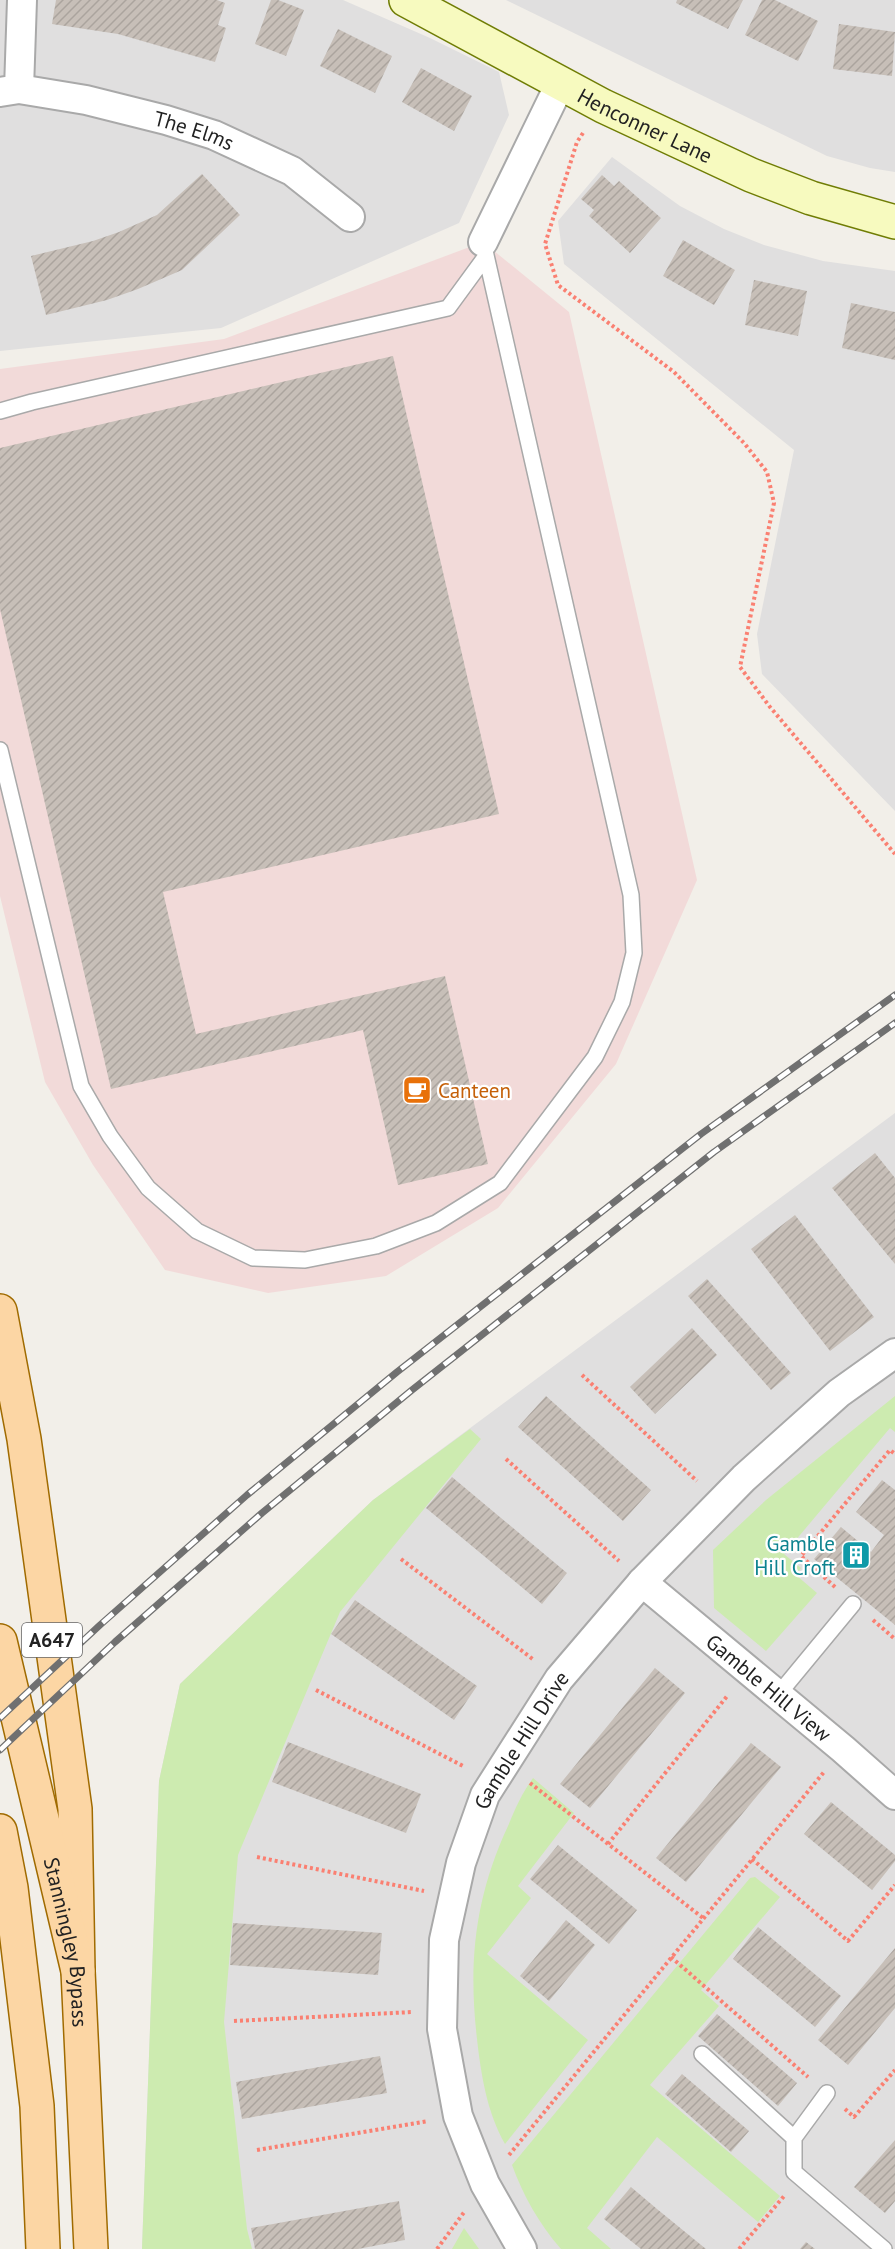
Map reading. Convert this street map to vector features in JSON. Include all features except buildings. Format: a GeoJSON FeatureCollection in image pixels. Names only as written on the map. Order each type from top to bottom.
{"type":"FeatureCollection","features":[{"type":"Feature","properties":{"kind":"main road","name":"A647"},"geometry":{"type":"LineString","coordinates":[[0,1311],[24,1439],[75,1809],[78,1971]]}},
{"type":"Feature","properties":{"kind":"main road","name":"Stanningley Bypass"},"geometry":{"type":"LineString","coordinates":[[0,1641],[78,1971],[91,2249]]}},
{"type":"Feature","properties":{"kind":"main road","name":"Stanningley Bypass"},"geometry":{"type":"LineString","coordinates":[[0,1831],[11,1888],[37,2106],[43,2249]]}},
{"type":"Feature","properties":{"kind":"main road"},"geometry":{"type":"LineString","coordinates":[[0,1961],[37,2106]]}},
{"type":"Feature","properties":{"kind":"street","name":"The Elms"},"geometry":{"type":"LineString","coordinates":[[22,0],[10,90],[86,100],[166,120],[214,135],[292,171],[350,217]]}},
{"type":"Feature","properties":{"kind":"street","name":"Henconner Lane"},"geometry":{"type":"LineString","coordinates":[[406,0],[603,106],[751,175],[811,198],[895,222]]}},
{"type":"Feature","properties":{"kind":"street"},"geometry":{"type":"LineString","coordinates":[[484,250],[561,82]]}},
{"type":"Feature","properties":{"kind":"street","name":"Gamble Hill Drive"},"geometry":{"type":"LineString","coordinates":[[522,2249],[485,2184],[459,2116],[442,2029],[444,1940],[461,1863],[485,1795],[559,1679],[642,1582],[720,1502],[839,1393],[895,1353]]}},
{"type":"Feature","properties":{"kind":"street","name":"Gamble Hill View"},"geometry":{"type":"LineString","coordinates":[[642,1582],[895,1795]]}},
{"type":"Feature","properties":{"kind":"lane"},"geometry":{"type":"LineString","coordinates":[[0,411],[44,399],[448,308],[484,250]]}},
{"type":"Feature","properties":{"kind":"lane"},"geometry":{"type":"LineString","coordinates":[[0,750],[81,1086],[110,1136],[148,1188],[197,1231],[252,1258],[304,1260],[376,1246],[436,1223],[500,1183],[595,1057],[622,1002],[634,953],[631,894],[484,250]]}},
{"type":"Feature","properties":{"kind":"lane"},"geometry":{"type":"LineString","coordinates":[[777,1696],[853,1604]]}},
{"type":"Feature","properties":{"kind":"lane"},"geometry":{"type":"LineString","coordinates":[[702,2054],[794,2138]]}},
{"type":"Feature","properties":{"kind":"lane"},"geometry":{"type":"LineString","coordinates":[[827,2093],[794,2138],[794,2172],[884,2249]]}},
{"type":"Feature","properties":{"kind":"path"},"geometry":{"type":"LineString","coordinates":[[603,106],[577,142],[545,244],[558,285],[674,372],[744,443],[767,472],[774,503],[740,667],[770,707],[895,854]]}},
{"type":"Feature","properties":{"kind":"path"},"geometry":{"type":"LineString","coordinates":[[582,1375],[720,1502]]}},
{"type":"Feature","properties":{"kind":"path"},"geometry":{"type":"LineString","coordinates":[[801,1556],[890,1450],[895,1454]]}},
{"type":"Feature","properties":{"kind":"path"},"geometry":{"type":"LineString","coordinates":[[506,1459],[642,1582]]}},
{"type":"Feature","properties":{"kind":"path"},"geometry":{"type":"LineString","coordinates":[[401,1559],[559,1679]]}},
{"type":"Feature","properties":{"kind":"path"},"geometry":{"type":"LineString","coordinates":[[608,1844],[748,1671]]}},
{"type":"Feature","properties":{"kind":"path"},"geometry":{"type":"LineString","coordinates":[[316,1690],[500,1773],[608,1844],[704,1918]]}},
{"type":"Feature","properties":{"kind":"path"},"geometry":{"type":"LineString","coordinates":[[437,2249],[485,2184],[843,1749]]}},
{"type":"Feature","properties":{"kind":"path"},"geometry":{"type":"LineString","coordinates":[[257,1857],[454,1897]]}},
{"type":"Feature","properties":{"kind":"path"},"geometry":{"type":"LineString","coordinates":[[752,1859],[848,1941],[895,1886]]}},
{"type":"Feature","properties":{"kind":"path"},"geometry":{"type":"LineString","coordinates":[[671,1957],[855,2117],[895,2070]]}},
{"type":"Feature","properties":{"kind":"path"},"geometry":{"type":"LineString","coordinates":[[234,2021],[443,2011]]}},
{"type":"Feature","properties":{"kind":"path"},"geometry":{"type":"LineString","coordinates":[[257,2150],[459,2116]]}},
{"type":"Feature","properties":{"kind":"path"},"geometry":{"type":"LineString","coordinates":[[739,2249],[800,2177]]}},
{"type":"Feature","properties":{"kind":"shaded area"},"geometry":{"type":"Polygon","coordinates":[[[0,0],[343,0],[430,38],[499,72],[509,115],[459,223],[221,328],[0,351],[0,0]]]}},
{"type":"Feature","properties":{"kind":"shaded area"},"geometry":{"type":"Polygon","coordinates":[[[506,0],[895,0],[895,172],[870,168],[827,156],[506,0]]]}},
{"type":"Feature","properties":{"kind":"shaded area"},"geometry":{"type":"Polygon","coordinates":[[[612,157],[680,206],[724,229],[764,245],[823,261],[895,271],[895,811],[762,674],[757,634],[794,450],[564,264],[558,221],[612,157]]]}},
{"type":"Feature","properties":{"kind":"shaded area"},"geometry":{"type":"Polygon","coordinates":[[[483,242],[569,312],[697,880],[616,1064],[498,1208],[386,1276],[268,1293],[165,1270],[93,1165],[45,1082],[0,896],[0,369],[224,339],[483,242]]]}},
{"type":"Feature","properties":{"kind":"shaded area"},"geometry":{"type":"Polygon","coordinates":[[[895,1113],[895,2249],[142,2249],[159,1781],[180,1684],[373,1500],[895,1113]]]}},
{"type":"Feature","properties":{"kind":"green space"},"geometry":{"type":"Polygon","coordinates":[[[895,1396],[895,1432],[890,1428],[784,1554],[801,1568],[796,1575],[817,1593],[766,1651],[714,1608],[713,1550],[766,1500],[895,1396]]]}},
{"type":"Feature","properties":{"kind":"green space"},"geometry":{"type":"Polygon","coordinates":[[[470,1429],[481,1439],[340,1612],[238,1855],[224,2022],[247,2229],[252,2249],[142,2249],[159,1781],[180,1684],[373,1500],[470,1429]]]}},
{"type":"Feature","properties":{"kind":"green space"},"geometry":{"type":"Polygon","coordinates":[[[533,1778],[574,1813],[518,1886],[531,1898],[487,1954],[588,2040],[505,2144],[489,2106],[481,2066],[474,2011],[474,1956],[481,1904],[488,1878],[513,1813],[533,1778]]]}},
{"type":"Feature","properties":{"kind":"green space"},"geometry":{"type":"Polygon","coordinates":[[[755,1877],[780,1897],[701,1990],[719,2006],[650,2085],[780,2196],[758,2222],[657,2137],[587,2228],[611,2249],[561,2249],[532,2209],[512,2165],[750,1878],[755,1877]]]}},
{"type":"Feature","properties":{"kind":"green space"},"geometry":{"type":"Polygon","coordinates":[[[464,2228],[479,2249],[452,2249],[464,2228]]]}},
{"type":"Feature","properties":{"kind":"railway"},"geometry":{"type":"LineString","coordinates":[[0,1718],[100,1625],[247,1495],[397,1372],[701,1134],[895,995]]}},
{"type":"Feature","properties":{"kind":"railway"},"geometry":{"type":"LineString","coordinates":[[0,1750],[115,1642],[262,1513],[412,1390],[714,1152],[895,1023]]}},
{"type":"Feature","properties":{"kind":"place","name":"Canteen"},"geometry":{"type":"Point","coordinates":[417,1090]}},
{"type":"Feature","properties":{"kind":"place","name":"Gamble Hill Croft"},"geometry":{"type":"Point","coordinates":[856,1555]}}]}
